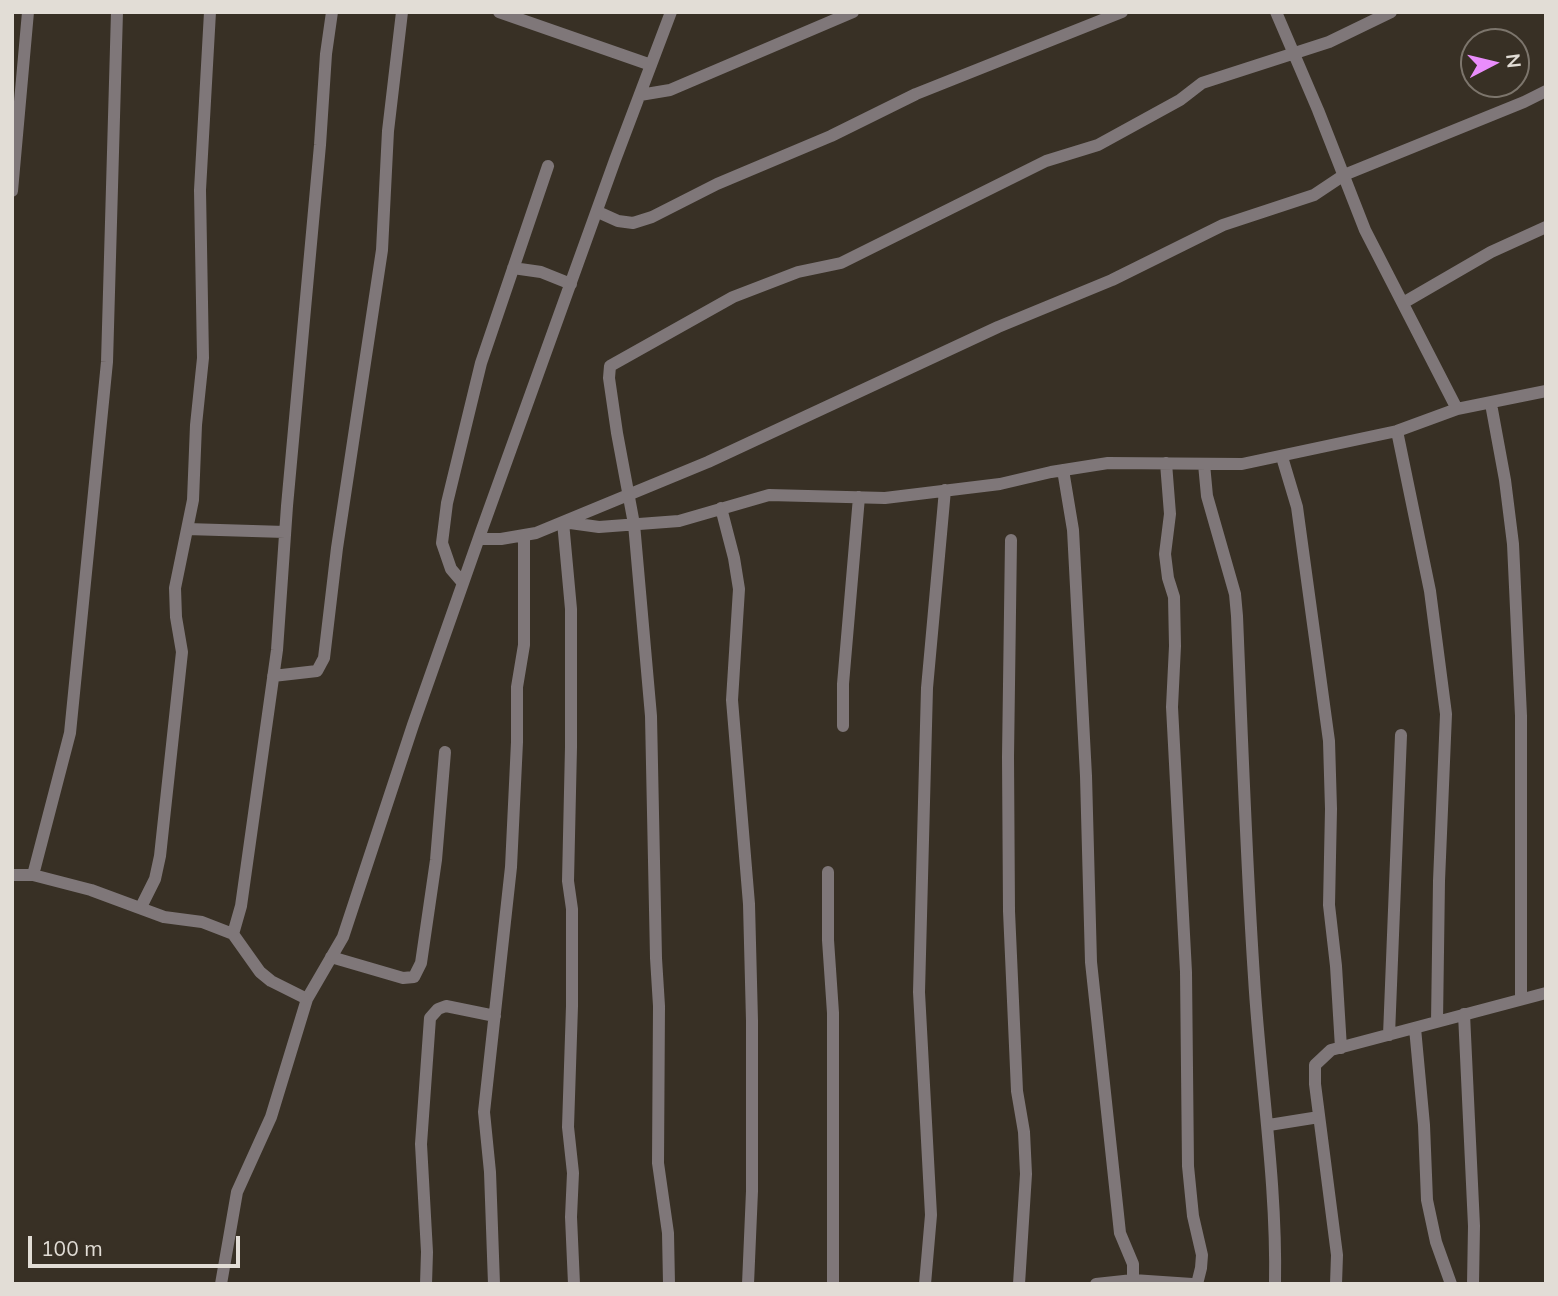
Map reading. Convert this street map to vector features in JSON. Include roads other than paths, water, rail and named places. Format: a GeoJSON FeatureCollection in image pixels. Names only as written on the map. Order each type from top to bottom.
{"type":"FeatureCollection","features":[{"type":"Feature","properties":{"kind":"street"},"geometry":{"type":"LineString","coordinates":[[12,191],[27,12]]}},
{"type":"Feature","properties":{"kind":"street"},"geometry":{"type":"LineString","coordinates":[[33,875],[70,733],[105,388],[112,240],[117,12]]}},
{"type":"Feature","properties":{"kind":"street"},"geometry":{"type":"LineString","coordinates":[[141,907],[155,879],[160,856],[183,653],[176,617],[175,588],[193,500],[196,425],[203,358],[200,190],[211,12]]}},
{"type":"Feature","properties":{"kind":"street"},"geometry":{"type":"LineString","coordinates":[[233,934],[241,906],[277,650],[326,54],[332,12]]}},
{"type":"Feature","properties":{"kind":"street"},"geometry":{"type":"LineString","coordinates":[[273,676],[317,671],[324,658],[337,548],[382,250],[388,131],[402,12]]}},
{"type":"Feature","properties":{"kind":"street"},"geometry":{"type":"LineString","coordinates":[[499,12],[651,65]]}},
{"type":"Feature","properties":{"kind":"street"},"geometry":{"type":"LineString","coordinates":[[221,1284],[237,1192],[271,1117],[307,999],[343,937],[463,583],[671,12]]}},
{"type":"Feature","properties":{"kind":"street"},"geometry":{"type":"LineString","coordinates":[[640,95],[670,90],[853,12]]}},
{"type":"Feature","properties":{"kind":"street"},"geometry":{"type":"LineString","coordinates":[[598,212],[618,221],[633,223],[652,217],[717,184],[831,136],[916,94],[1122,12]]}},
{"type":"Feature","properties":{"kind":"street"},"geometry":{"type":"LineString","coordinates":[[1276,12],[1366,230],[1457,409]]}},
{"type":"Feature","properties":{"kind":"street"},"geometry":{"type":"LineString","coordinates":[[669,1284],[668,1233],[658,1163],[659,1006],[651,716],[634,524],[608,378],[610,366],[733,297],[798,272],[841,263],[1046,161],[1098,145],[1180,100],[1202,83],[1329,42],[1391,12]]}},
{"type":"Feature","properties":{"kind":"street"},"geometry":{"type":"LineString","coordinates":[[479,539],[524,535],[563,522],[708,462],[998,327],[1112,280],[1223,225],[1314,195],[1344,175],[1546,91]]}},
{"type":"Feature","properties":{"kind":"street"},"geometry":{"type":"LineString","coordinates":[[463,583],[451,569],[442,543],[447,503],[481,363],[548,166]]}},
{"type":"Feature","properties":{"kind":"street"},"geometry":{"type":"LineString","coordinates":[[1403,303],[1490,252],[1546,227]]}},
{"type":"Feature","properties":{"kind":"street"},"geometry":{"type":"LineString","coordinates":[[513,268],[541,272],[571,284]]}},
{"type":"Feature","properties":{"kind":"street"},"geometry":{"type":"LineString","coordinates":[[563,522],[599,527],[679,521],[769,495],[885,498],[1000,484],[1108,463],[1242,464],[1397,431],[1457,409],[1546,391]]}},
{"type":"Feature","properties":{"kind":"street"},"geometry":{"type":"LineString","coordinates":[[1491,404],[1506,480],[1514,570],[1521,716],[1521,999]]}},
{"type":"Feature","properties":{"kind":"street"},"geometry":{"type":"LineString","coordinates":[[1397,431],[1430,591],[1446,714],[1439,881],[1437,1022]]}},
{"type":"Feature","properties":{"kind":"street"},"geometry":{"type":"LineString","coordinates":[[1282,457],[1297,507],[1329,741],[1329,905],[1341,1048]]}},
{"type":"Feature","properties":{"kind":"street"},"geometry":{"type":"LineString","coordinates":[[1096,1284],[1133,1280],[1195,1284],[1201,1268],[1202,1255],[1193,1216],[1188,1166],[1186,972],[1172,707],[1174,597],[1168,579],[1165,554],[1170,513],[1166,463]]}},
{"type":"Feature","properties":{"kind":"street"},"geometry":{"type":"LineString","coordinates":[[1205,464],[1207,496],[1236,605],[1254,979],[1269,1125],[1276,1251],[1275,1284]]}},
{"type":"Feature","properties":{"kind":"street"},"geometry":{"type":"LineString","coordinates":[[1063,470],[1073,530],[1086,776],[1091,961],[1120,1233],[1133,1265],[1133,1280]]}},
{"type":"Feature","properties":{"kind":"street"},"geometry":{"type":"LineString","coordinates":[[925,1284],[931,1215],[919,992],[926,715],[945,491]]}},
{"type":"Feature","properties":{"kind":"street"},"geometry":{"type":"LineString","coordinates":[[843,726],[843,684],[859,497]]}},
{"type":"Feature","properties":{"kind":"street"},"geometry":{"type":"LineString","coordinates":[[721,508],[739,589],[732,700],[749,904],[752,1191],[748,1284]]}},
{"type":"Feature","properties":{"kind":"street"},"geometry":{"type":"LineString","coordinates":[[563,522],[571,609],[568,881],[572,909],[572,1006],[568,1127],[573,1173],[571,1217],[574,1284]]}},
{"type":"Feature","properties":{"kind":"street"},"geometry":{"type":"LineString","coordinates":[[187,529],[285,532]]}},
{"type":"Feature","properties":{"kind":"street"},"geometry":{"type":"LineString","coordinates":[[495,1284],[490,1172],[484,1112],[511,867],[517,688],[524,645],[524,535]]}},
{"type":"Feature","properties":{"kind":"street"},"geometry":{"type":"LineString","coordinates":[[1011,540],[1007,757],[1009,911],[1017,1091],[1024,1132],[1026,1174],[1019,1284]]}},
{"type":"Feature","properties":{"kind":"street"},"geometry":{"type":"LineString","coordinates":[[1389,1035],[1401,735]]}},
{"type":"Feature","properties":{"kind":"street"},"geometry":{"type":"LineString","coordinates":[[331,957],[403,978],[414,977],[421,963],[436,860],[445,752]]}},
{"type":"Feature","properties":{"kind":"street"},"geometry":{"type":"LineString","coordinates":[[828,872],[828,940],[833,1013],[833,1284]]}},
{"type":"Feature","properties":{"kind":"street"},"geometry":{"type":"LineString","coordinates":[[12,874],[33,875],[91,890],[164,917],[202,922],[233,934],[252,965],[271,981],[307,999]]}},
{"type":"Feature","properties":{"kind":"street"},"geometry":{"type":"LineString","coordinates":[[1336,1284],[1337,1255],[1314,1084],[1315,1065],[1331,1050],[1546,993]]}},
{"type":"Feature","properties":{"kind":"street"},"geometry":{"type":"LineString","coordinates":[[426,1284],[427,1252],[421,1144],[430,1018],[438,1009],[446,1006],[495,1016]]}},
{"type":"Feature","properties":{"kind":"street"},"geometry":{"type":"LineString","coordinates":[[1464,1014],[1474,1226],[1473,1284]]}},
{"type":"Feature","properties":{"kind":"street"},"geometry":{"type":"LineString","coordinates":[[1416,1028],[1427,1200],[1436,1242],[1451,1284]]}},
{"type":"Feature","properties":{"kind":"street"},"geometry":{"type":"LineString","coordinates":[[1269,1125],[1319,1117]]}}]}
